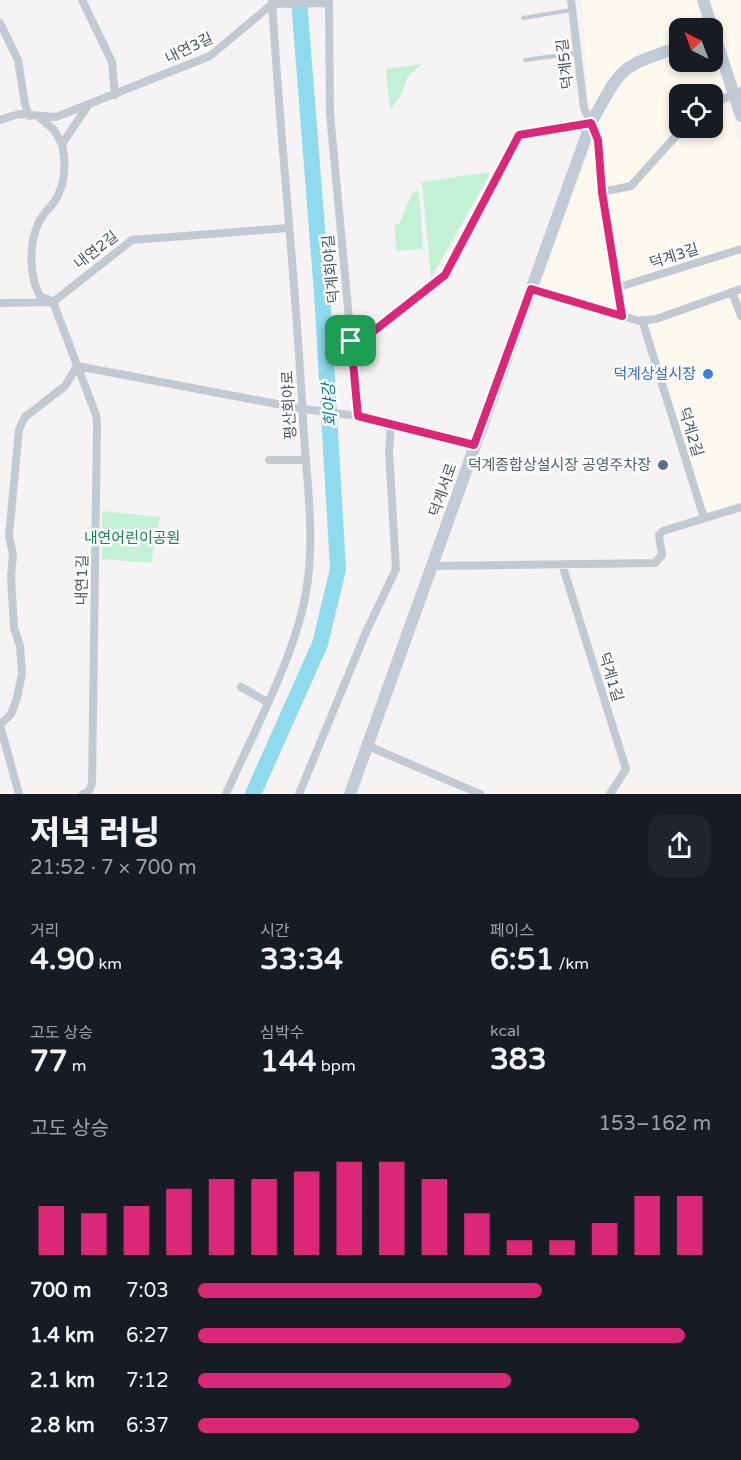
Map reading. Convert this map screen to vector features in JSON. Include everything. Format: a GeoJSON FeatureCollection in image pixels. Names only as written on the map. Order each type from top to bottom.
{"type":"FeatureCollection","features":[{"type":"Feature","properties":{"kind":"street"},"geometry":{"type":"LineString","coordinates":[[82,0],[112,62],[115,95]]}},
{"type":"Feature","properties":{"kind":"street"},"geometry":{"type":"LineString","coordinates":[[703,0],[708,18]]}},
{"type":"Feature","properties":{"kind":"street"},"geometry":{"type":"LineString","coordinates":[[272,2],[282,4],[329,2]]}},
{"type":"Feature","properties":{"kind":"street","name":"내연3길"},"geometry":{"type":"LineString","coordinates":[[0,120],[19,114],[56,117],[87,107],[210,56],[272,2]]}},
{"type":"Feature","properties":{"kind":"street","name":"평산회야로"},"geometry":{"type":"LineString","coordinates":[[226,794],[288,653],[306,592],[309,526],[303,409],[272,2]]}},
{"type":"Feature","properties":{"kind":"street","name":"덕계회야길"},"geometry":{"type":"LineString","coordinates":[[329,2],[330,113],[358,416]]}},
{"type":"Feature","properties":{"kind":"street","name":"덕계5길"},"geometry":{"type":"LineString","coordinates":[[571,5],[584,108],[591,123]]}},
{"type":"Feature","properties":{"kind":"street"},"geometry":{"type":"LineString","coordinates":[[0,23],[18,60],[25,104],[34,116],[54,130],[62,144],[64,156],[62,183],[55,201],[38,224],[33,252],[32,276],[35,288],[40,296],[54,302]]}},
{"type":"Feature","properties":{"kind":"street","name":"덕계서로"},"geometry":{"type":"LineString","coordinates":[[350,794],[591,123],[614,81],[628,66],[669,51]]}},
{"type":"Feature","properties":{"kind":"street"},"geometry":{"type":"LineString","coordinates":[[723,58],[737,92],[741,116]]}},
{"type":"Feature","properties":{"kind":"street"},"geometry":{"type":"LineString","coordinates":[[723,99],[737,92]]}},
{"type":"Feature","properties":{"kind":"street"},"geometry":{"type":"LineString","coordinates":[[62,144],[87,107]]}},
{"type":"Feature","properties":{"kind":"street"},"geometry":{"type":"LineString","coordinates":[[351,341],[361,341],[445,275],[519,135],[591,123],[598,140],[602,192],[622,316]]}},
{"type":"Feature","properties":{"kind":"street"},"geometry":{"type":"LineString","coordinates":[[602,192],[631,186],[674,138]]}},
{"type":"Feature","properties":{"kind":"street","name":"내연2길"},"geometry":{"type":"LineString","coordinates":[[54,302],[132,240],[288,228]]}},
{"type":"Feature","properties":{"kind":"street","name":"덕계3길"},"geometry":{"type":"LineString","coordinates":[[616,288],[741,249]]}},
{"type":"Feature","properties":{"kind":"street"},"geometry":{"type":"LineString","coordinates":[[531,289],[642,320],[656,319],[737,290],[741,316]]}},
{"type":"Feature","properties":{"kind":"street"},"geometry":{"type":"LineString","coordinates":[[0,303],[54,302]]}},
{"type":"Feature","properties":{"kind":"street","name":"내연1길"},"geometry":{"type":"LineString","coordinates":[[54,302],[96,415],[97,425],[92,784],[90,791],[83,794]]}},
{"type":"Feature","properties":{"kind":"street","name":"덕계2길"},"geometry":{"type":"LineString","coordinates":[[642,320],[704,518]]}},
{"type":"Feature","properties":{"kind":"street"},"geometry":{"type":"LineString","coordinates":[[19,794],[0,725],[11,714],[22,673],[20,646],[14,628],[10,576],[13,555],[9,536],[19,429],[25,417],[65,386],[77,366],[303,409],[358,416],[474,445]]}},
{"type":"Feature","properties":{"kind":"street"},"geometry":{"type":"LineString","coordinates":[[299,794],[366,632],[396,569],[389,452],[390,424]]}},
{"type":"Feature","properties":{"kind":"street"},"geometry":{"type":"LineString","coordinates":[[269,460],[305,460]]}},
{"type":"Feature","properties":{"kind":"street"},"geometry":{"type":"LineString","coordinates":[[433,566],[655,563],[662,555],[659,535],[663,531],[741,507]]}},
{"type":"Feature","properties":{"kind":"street","name":"덕계1길"},"geometry":{"type":"LineString","coordinates":[[562,564],[626,769],[610,794]]}},
{"type":"Feature","properties":{"kind":"street"},"geometry":{"type":"LineString","coordinates":[[241,687],[267,702]]}},
{"type":"Feature","properties":{"kind":"street"},"geometry":{"type":"LineString","coordinates":[[368,746],[480,794]]}},
{"type":"Feature","properties":{"kind":"lane"},"geometry":{"type":"LineString","coordinates":[[523,18],[571,5]]}},
{"type":"Feature","properties":{"kind":"lane"},"geometry":{"type":"LineString","coordinates":[[525,60],[577,53]]}},
{"type":"Feature","properties":{"kind":"shaded area"},"geometry":{"type":"Polygon","coordinates":[[[582,0],[741,0],[741,85],[723,92],[741,148],[741,501],[709,512],[705,509],[645,312],[636,315],[543,288],[540,281],[599,127],[589,104],[582,0]]]}},
{"type":"Feature","properties":{"kind":"green space"},"geometry":{"type":"Polygon","coordinates":[[[422,64],[408,76],[401,95],[390,110],[386,69],[422,64]]]}},
{"type":"Feature","properties":{"kind":"green space"},"geometry":{"type":"Polygon","coordinates":[[[489,172],[489,176],[431,278],[422,182],[489,172]]]}},
{"type":"Feature","properties":{"kind":"green space"},"geometry":{"type":"Polygon","coordinates":[[[419,191],[423,249],[396,251],[395,224],[399,224],[413,192],[419,191]]]}},
{"type":"Feature","properties":{"kind":"green space","name":"내연어린이공원"},"geometry":{"type":"Polygon","coordinates":[[[102,511],[160,517],[151,563],[102,559],[102,511]]]}},
{"type":"Feature","properties":{"kind":"waterway","name":"회야강"},"geometry":{"type":"LineString","coordinates":[[253,794],[320,644],[338,569],[322,293],[299,0]]}},
{"type":"Feature","properties":{"kind":"place","name":"덕계상설시장"},"geometry":{"type":"Point","coordinates":[708,374]}},
{"type":"Feature","properties":{"kind":"place","name":"덕계종합상설시장 공영주차장"},"geometry":{"type":"Point","coordinates":[663,465]}},
{"type":"Feature","properties":{"kind":"route"},"geometry":{"type":"LineString","coordinates":[[591,123],[598,140],[602,192],[622,316],[531,289],[474,445],[358,416],[351,341],[361,341],[445,275],[519,135],[591,123]]}}]}
